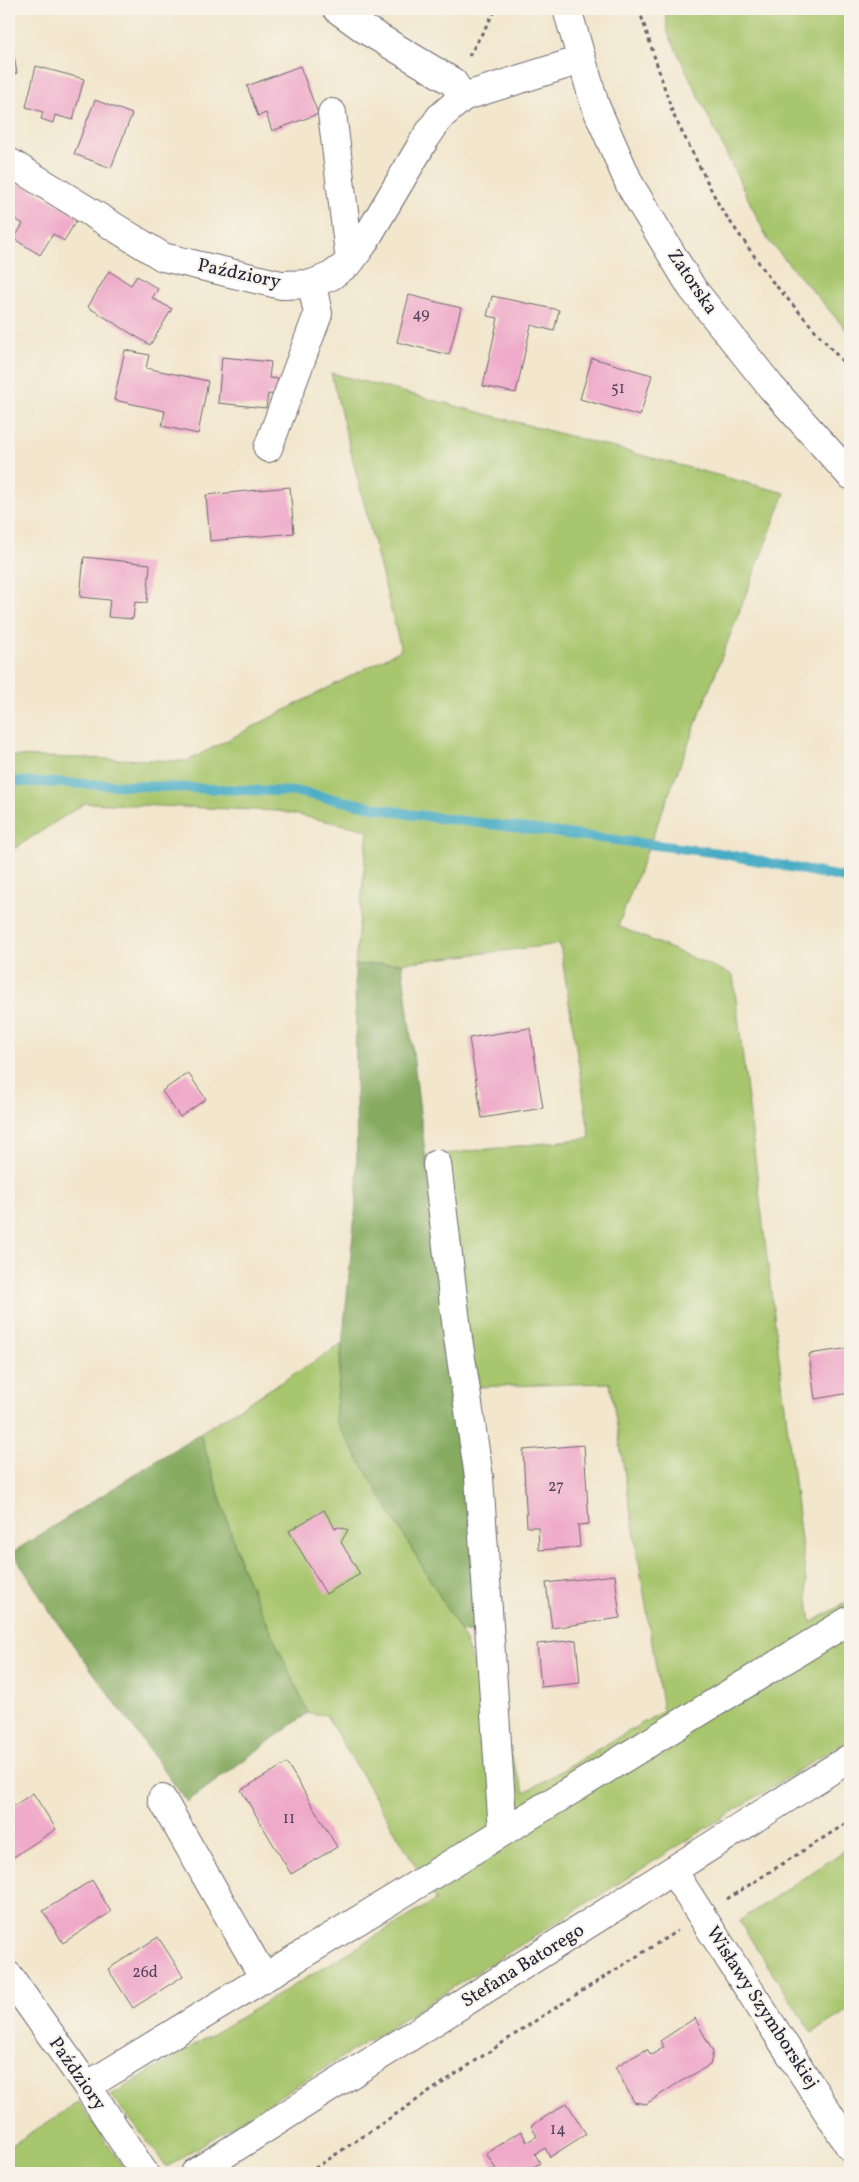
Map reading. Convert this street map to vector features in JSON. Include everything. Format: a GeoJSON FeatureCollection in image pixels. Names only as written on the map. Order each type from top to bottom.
{"type":"FeatureCollection","features":[{"type":"Feature","properties":{"kind":"street"},"geometry":{"type":"LineString","coordinates":[[337,9],[366,30],[458,89],[581,60]]}},
{"type":"Feature","properties":{"kind":"street","name":"Zatorska"},"geometry":{"type":"LineString","coordinates":[[567,9],[595,105],[630,185],[692,288],[771,387],[850,475]]}},
{"type":"Feature","properties":{"kind":"street","name":"Paździory"},"geometry":{"type":"LineString","coordinates":[[9,162],[163,257],[281,285],[312,284],[331,276],[350,262],[363,244],[425,138],[458,89]]}},
{"type":"Feature","properties":{"kind":"street"},"geometry":{"type":"LineString","coordinates":[[332,113],[350,262]]}},
{"type":"Feature","properties":{"kind":"street"},"geometry":{"type":"LineString","coordinates":[[268,448],[318,314],[312,284]]}},
{"type":"Feature","properties":{"kind":"street"},"geometry":{"type":"LineString","coordinates":[[437,1164],[458,1338],[479,1477],[503,1832]]}},
{"type":"Feature","properties":{"kind":"street"},"geometry":{"type":"LineString","coordinates":[[87,2086],[850,1620]]}},
{"type":"Feature","properties":{"kind":"street","name":"Stefana Batorego"},"geometry":{"type":"LineString","coordinates":[[195,2173],[850,1758]]}},
{"type":"Feature","properties":{"kind":"street"},"geometry":{"type":"LineString","coordinates":[[162,1799],[264,1978]]}},
{"type":"Feature","properties":{"kind":"street","name":"Wisławy Szymborskiej"},"geometry":{"type":"LineString","coordinates":[[673,1871],[850,2146]]}},
{"type":"Feature","properties":{"kind":"street","name":"Paździory"},"geometry":{"type":"LineString","coordinates":[[9,1976],[87,2086],[144,2173]]}},
{"type":"Feature","properties":{"kind":"path"},"geometry":{"type":"LineString","coordinates":[[458,89],[496,9]]}},
{"type":"Feature","properties":{"kind":"path"},"geometry":{"type":"LineString","coordinates":[[639,9],[673,114],[720,207],[771,280],[850,370]]}},
{"type":"Feature","properties":{"kind":"path"},"geometry":{"type":"LineString","coordinates":[[308,2173],[544,2015],[850,1821]]}},
{"type":"Feature","properties":{"kind":"green space"},"geometry":{"type":"Polygon","coordinates":[[[665,9],[850,9],[850,334],[768,240],[668,33],[665,9]]]}},
{"type":"Feature","properties":{"kind":"green space"},"geometry":{"type":"Polygon","coordinates":[[[331,373],[785,493],[618,926],[733,975],[811,1623],[850,1600],[850,1738],[167,2167],[111,2095],[436,1900],[326,1715],[308,1713],[242,1568],[200,1433],[342,1344],[335,1419],[461,1632],[525,1792],[663,1711],[610,1383],[471,1387],[426,1156],[590,1138],[560,944],[402,963],[355,965],[368,830],[279,811],[85,803],[9,852],[9,756],[187,761],[401,650],[331,373]]]}},
{"type":"Feature","properties":{"kind":"green space"},"geometry":{"type":"Polygon","coordinates":[[[402,963],[483,1630],[461,1632],[335,1419],[357,1193],[355,965],[402,963]]]}},
{"type":"Feature","properties":{"kind":"green space"},"geometry":{"type":"Polygon","coordinates":[[[200,1433],[242,1568],[308,1713],[187,1802],[51,1614],[13,1552],[200,1433]]]}},
{"type":"Feature","properties":{"kind":"green space"},"geometry":{"type":"Polygon","coordinates":[[[850,1847],[850,2009],[812,2033],[739,1921],[850,1847]]]}},
{"type":"Feature","properties":{"kind":"green space"},"geometry":{"type":"Polygon","coordinates":[[[79,2102],[124,2168],[122,2173],[9,2173],[9,2147],[79,2102]]]}},
{"type":"Feature","properties":{"kind":"building"},"geometry":{"type":"Polygon","coordinates":[[[11,40],[17,73],[9,75],[9,41],[11,40]]]}},
{"type":"Feature","properties":{"kind":"building"},"geometry":{"type":"Polygon","coordinates":[[[36,66],[84,79],[73,120],[55,115],[53,123],[41,119],[43,112],[26,107],[36,66]]]}},
{"type":"Feature","properties":{"kind":"building"},"geometry":{"type":"Polygon","coordinates":[[[300,66],[318,114],[272,131],[266,113],[258,116],[247,86],[300,66]]]}},
{"type":"Feature","properties":{"kind":"building"},"geometry":{"type":"Polygon","coordinates":[[[95,100],[132,114],[111,168],[74,154],[95,100]]]}},
{"type":"Feature","properties":{"kind":"building"},"geometry":{"type":"Polygon","coordinates":[[[9,177],[79,216],[64,241],[53,234],[40,255],[14,239],[23,224],[9,215],[9,177]]]}},
{"type":"Feature","properties":{"kind":"building"},"geometry":{"type":"Polygon","coordinates":[[[109,271],[131,285],[137,276],[158,289],[152,298],[172,309],[150,345],[88,307],[109,271]]]}},
{"type":"Feature","properties":{"kind":"building"},"geometry":{"type":"Polygon","coordinates":[[[409,295],[461,308],[449,355],[397,342],[409,295]]]}},
{"type":"Feature","properties":{"kind":"building"},"geometry":{"type":"Polygon","coordinates":[[[492,296],[559,310],[554,331],[531,325],[516,393],[483,386],[498,318],[487,316],[492,296]]]}},
{"type":"Feature","properties":{"kind":"building"},"geometry":{"type":"Polygon","coordinates":[[[125,350],[149,355],[146,368],[208,381],[198,434],[162,426],[165,411],[114,400],[125,350]]]}},
{"type":"Feature","properties":{"kind":"building"},"geometry":{"type":"Polygon","coordinates":[[[222,357],[271,362],[269,378],[280,379],[279,395],[268,394],[266,408],[218,403],[222,357]]]}},
{"type":"Feature","properties":{"kind":"building"},"geometry":{"type":"Polygon","coordinates":[[[592,358],[652,375],[640,416],[580,399],[592,358]]]}},
{"type":"Feature","properties":{"kind":"building"},"geometry":{"type":"Polygon","coordinates":[[[290,487],[294,533],[210,541],[206,495],[290,487]]]}},
{"type":"Feature","properties":{"kind":"building"},"geometry":{"type":"Polygon","coordinates":[[[84,557],[150,564],[147,603],[135,602],[133,619],[108,617],[110,600],[80,597],[84,557]]]}},
{"type":"Feature","properties":{"kind":"building"},"geometry":{"type":"Polygon","coordinates":[[[530,1028],[543,1108],[482,1118],[469,1038],[530,1028]]]}},
{"type":"Feature","properties":{"kind":"building"},"geometry":{"type":"Polygon","coordinates":[[[188,1073],[206,1099],[180,1117],[162,1091],[188,1073]]]}},
{"type":"Feature","properties":{"kind":"building"},"geometry":{"type":"Polygon","coordinates":[[[850,1348],[850,1393],[815,1399],[809,1354],[850,1348]]]}},
{"type":"Feature","properties":{"kind":"building"},"geometry":{"type":"Polygon","coordinates":[[[584,1445],[589,1524],[578,1525],[580,1547],[539,1550],[538,1527],[527,1527],[523,1450],[584,1445]]]}},
{"type":"Feature","properties":{"kind":"building"},"geometry":{"type":"Polygon","coordinates":[[[324,1510],[335,1528],[340,1527],[348,1530],[341,1542],[360,1574],[326,1594],[289,1531],[324,1510]]]}},
{"type":"Feature","properties":{"kind":"building"},"geometry":{"type":"Polygon","coordinates":[[[615,1575],[620,1618],[552,1628],[546,1583],[615,1575]]]}},
{"type":"Feature","properties":{"kind":"building"},"geometry":{"type":"Polygon","coordinates":[[[576,1640],[580,1683],[541,1687],[537,1644],[576,1640]]]}},
{"type":"Feature","properties":{"kind":"building"},"geometry":{"type":"Polygon","coordinates":[[[287,1763],[337,1847],[291,1874],[241,1790],[287,1763]]]}},
{"type":"Feature","properties":{"kind":"building"},"geometry":{"type":"Polygon","coordinates":[[[33,1793],[56,1829],[9,1860],[9,1809],[33,1793]]]}},
{"type":"Feature","properties":{"kind":"building"},"geometry":{"type":"Polygon","coordinates":[[[92,1880],[111,1912],[63,1943],[43,1911],[92,1880]]]}},
{"type":"Feature","properties":{"kind":"building"},"geometry":{"type":"Polygon","coordinates":[[[158,1937],[183,1976],[133,2008],[108,1969],[158,1937]]]}},
{"type":"Feature","properties":{"kind":"building"},"geometry":{"type":"Polygon","coordinates":[[[695,2018],[713,2052],[710,2065],[646,2104],[634,2102],[615,2067],[647,2049],[651,2055],[658,2051],[664,2047],[660,2041],[695,2018]]]}},
{"type":"Feature","properties":{"kind":"building"},"geometry":{"type":"Polygon","coordinates":[[[567,2103],[586,2134],[550,2157],[545,2148],[535,2154],[540,2163],[524,2173],[498,2173],[486,2153],[521,2131],[527,2142],[537,2136],[531,2126],[567,2103]]]}},
{"type":"Feature","properties":{"kind":"waterway"},"geometry":{"type":"LineString","coordinates":[[9,781],[298,792],[408,814],[719,853],[850,879]]}}]}
